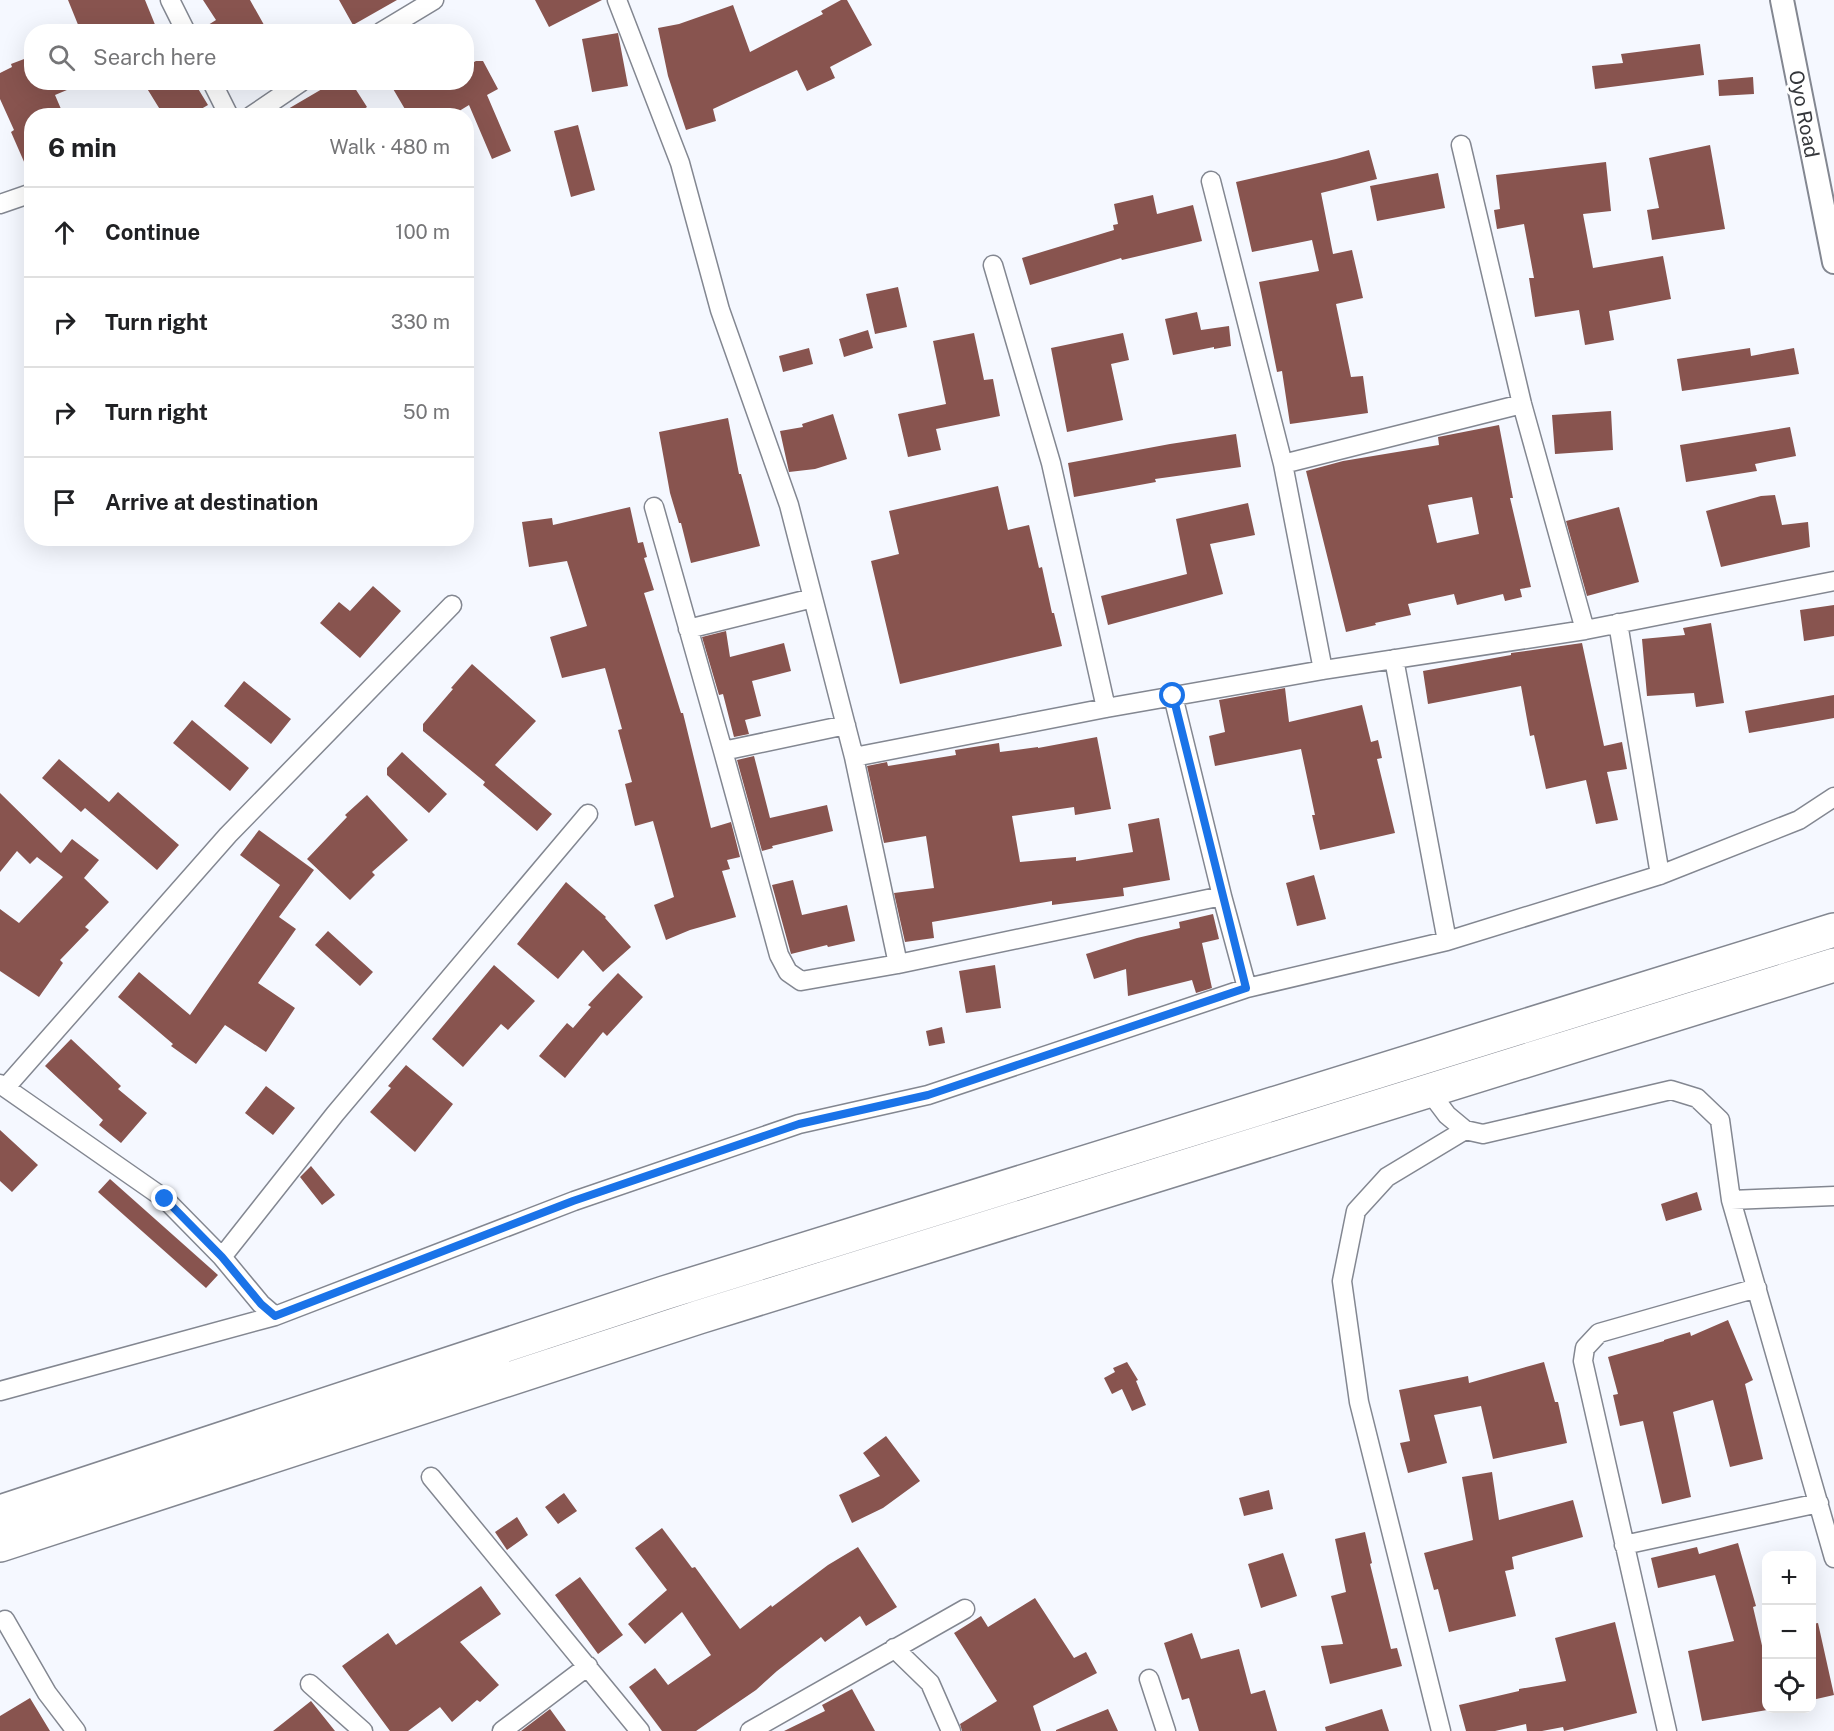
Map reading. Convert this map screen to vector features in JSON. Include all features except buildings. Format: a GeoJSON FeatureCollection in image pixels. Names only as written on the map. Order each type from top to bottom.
{"type":"FeatureCollection","features":[{"type":"Feature","properties":{"kind":"highway"},"geometry":{"type":"LineString","coordinates":[[0,1512],[676,1289],[1834,930]]}},
{"type":"Feature","properties":{"kind":"highway"},"geometry":{"type":"LineString","coordinates":[[0,1545],[699,1317],[1834,965]]}},
{"type":"Feature","properties":{"kind":"street"},"geometry":{"type":"LineString","coordinates":[[170,0],[182,24]]}},
{"type":"Feature","properties":{"kind":"street"},"geometry":{"type":"LineString","coordinates":[[394,24],[434,0]]}},
{"type":"Feature","properties":{"kind":"street"},"geometry":{"type":"LineString","coordinates":[[617,0],[680,163],[720,310],[789,505],[854,757],[898,964]]}},
{"type":"Feature","properties":{"kind":"street","name":"Oyo Road"},"geometry":{"type":"LineString","coordinates":[[1782,0],[1831,230],[1834,262]]}},
{"type":"Feature","properties":{"kind":"street"},"geometry":{"type":"LineString","coordinates":[[216,90],[225,108]]}},
{"type":"Feature","properties":{"kind":"street"},"geometry":{"type":"LineString","coordinates":[[263,108],[289,90]]}},
{"type":"Feature","properties":{"kind":"street"},"geometry":{"type":"LineString","coordinates":[[1461,145],[1522,404],[1585,630]]}},
{"type":"Feature","properties":{"kind":"street"},"geometry":{"type":"LineString","coordinates":[[1211,181],[1283,464],[1323,670]]}},
{"type":"Feature","properties":{"kind":"street"},"geometry":{"type":"LineString","coordinates":[[0,204],[24,196]]}},
{"type":"Feature","properties":{"kind":"street"},"geometry":{"type":"LineString","coordinates":[[993,266],[1051,463],[1106,708]]}},
{"type":"Feature","properties":{"kind":"street"},"geometry":{"type":"LineString","coordinates":[[1283,464],[1522,404]]}},
{"type":"Feature","properties":{"kind":"street"},"geometry":{"type":"LineString","coordinates":[[654,507],[778,955],[788,972],[801,981],[898,964],[1222,897]]}},
{"type":"Feature","properties":{"kind":"street"},"geometry":{"type":"LineString","coordinates":[[854,757],[1173,696],[1323,670],[1585,630],[1834,581]]}},
{"type":"Feature","properties":{"kind":"street"},"geometry":{"type":"LineString","coordinates":[[688,629],[813,598]]}},
{"type":"Feature","properties":{"kind":"street"},"geometry":{"type":"LineString","coordinates":[[275,1316],[261,1304],[222,1257],[165,1199],[3,1085],[228,835],[452,605]]}},
{"type":"Feature","properties":{"kind":"street"},"geometry":{"type":"LineString","coordinates":[[1618,623],[1660,875]]}},
{"type":"Feature","properties":{"kind":"street"},"geometry":{"type":"LineString","coordinates":[[1394,659],[1447,941]]}},
{"type":"Feature","properties":{"kind":"street"},"geometry":{"type":"LineString","coordinates":[[1173,696],[1246,988]]}},
{"type":"Feature","properties":{"kind":"street"},"geometry":{"type":"LineString","coordinates":[[723,751],[846,725]]}},
{"type":"Feature","properties":{"kind":"street"},"geometry":{"type":"LineString","coordinates":[[0,1391],[275,1316],[573,1201],[799,1124],[928,1095],[1246,988],[1447,941],[1660,875],[1799,820],[1834,797]]}},
{"type":"Feature","properties":{"kind":"street"},"geometry":{"type":"LineString","coordinates":[[222,1257],[335,1114],[588,814]]}},
{"type":"Feature","properties":{"kind":"street"},"geometry":{"type":"LineString","coordinates":[[1429,1091],[1447,1114],[1465,1130],[1483,1134],[1671,1090],[1697,1098],[1720,1120],[1731,1200],[1834,1558]]}},
{"type":"Feature","properties":{"kind":"street"},"geometry":{"type":"LineString","coordinates":[[1441,1731],[1359,1402],[1342,1281],[1356,1211],[1387,1177],[1465,1130]]}},
{"type":"Feature","properties":{"kind":"street"},"geometry":{"type":"LineString","coordinates":[[1731,1200],[1834,1196]]}},
{"type":"Feature","properties":{"kind":"street"},"geometry":{"type":"LineString","coordinates":[[1667,1731],[1583,1361],[1585,1348],[1599,1333],[1757,1288]]}},
{"type":"Feature","properties":{"kind":"street"},"geometry":{"type":"LineString","coordinates":[[431,1477],[640,1731]]}},
{"type":"Feature","properties":{"kind":"street"},"geometry":{"type":"LineString","coordinates":[[1624,1545],[1819,1503]]}},
{"type":"Feature","properties":{"kind":"street"},"geometry":{"type":"LineString","coordinates":[[750,1731],[964,1609]]}},
{"type":"Feature","properties":{"kind":"street"},"geometry":{"type":"LineString","coordinates":[[5,1620],[47,1693],[76,1731]]}},
{"type":"Feature","properties":{"kind":"street"},"geometry":{"type":"LineString","coordinates":[[894,1648],[930,1683],[951,1731]]}},
{"type":"Feature","properties":{"kind":"street"},"geometry":{"type":"LineString","coordinates":[[502,1731],[588,1666]]}},
{"type":"Feature","properties":{"kind":"street"},"geometry":{"type":"LineString","coordinates":[[1149,1679],[1166,1731]]}},
{"type":"Feature","properties":{"kind":"street"},"geometry":{"type":"LineString","coordinates":[[310,1684],[363,1731]]}},
{"type":"Feature","properties":{"kind":"route"},"geometry":{"type":"LineString","coordinates":[[165,1199],[222,1257],[261,1304],[275,1316],[573,1201],[799,1124],[928,1095],[1246,988],[1173,696]]}}]}
